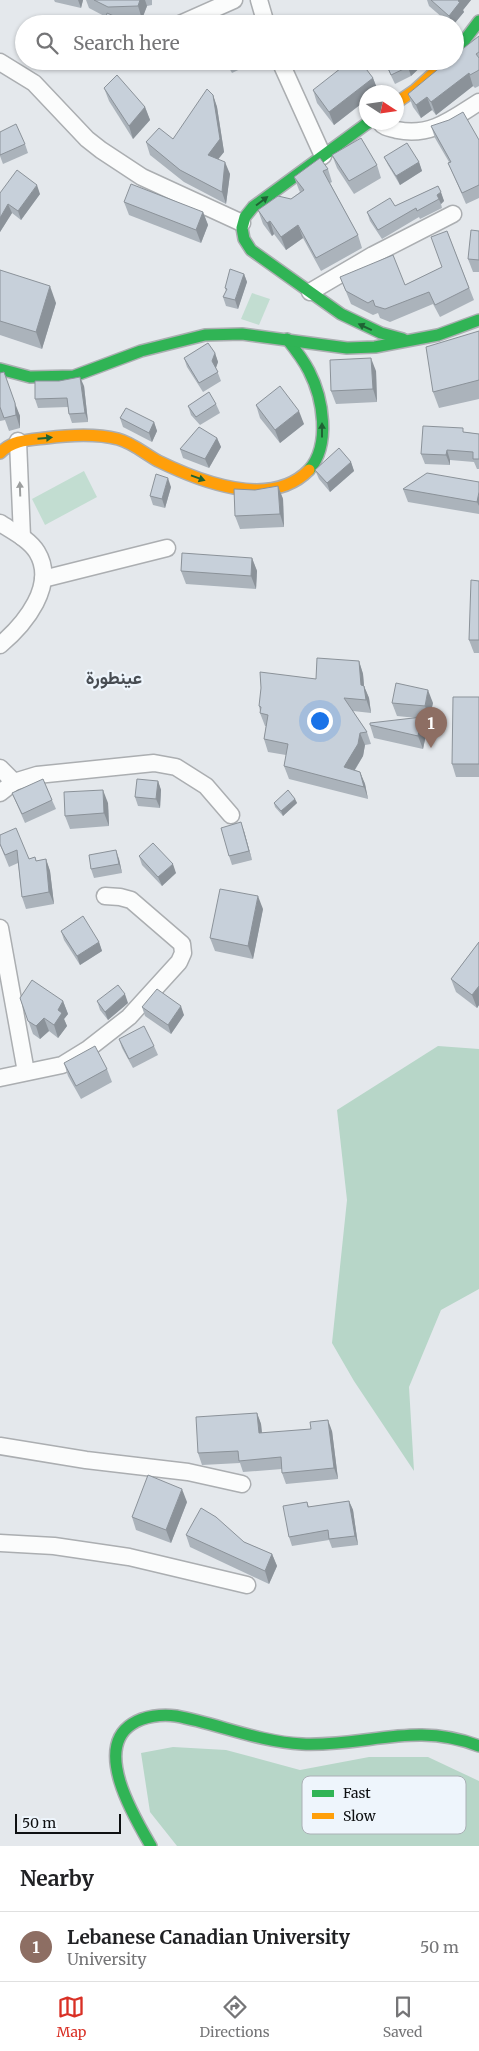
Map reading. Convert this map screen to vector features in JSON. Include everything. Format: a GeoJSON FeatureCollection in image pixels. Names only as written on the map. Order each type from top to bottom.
{"type":"FeatureCollection","features":[{"type":"Feature","properties":{"kind":"main road"},"geometry":{"type":"LineString","coordinates":[[464,41],[479,21]]}},
{"type":"Feature","properties":{"kind":"main road"},"geometry":{"type":"LineString","coordinates":[[404,98],[437,70]]}},
{"type":"Feature","properties":{"kind":"main road"},"geometry":{"type":"LineString","coordinates":[[359,129],[253,207],[245,215],[241,233],[244,242],[251,250],[356,322],[373,331],[411,340]]}},
{"type":"Feature","properties":{"kind":"main road"},"geometry":{"type":"LineString","coordinates":[[0,369],[30,377],[74,376],[141,351],[205,335],[242,334],[287,339],[319,346],[374,347],[438,335],[479,320]]}},
{"type":"Feature","properties":{"kind":"main road"},"geometry":{"type":"LineString","coordinates":[[0,453],[7,446],[18,441],[67,437],[106,437],[125,442],[155,460],[184,474],[210,483],[236,489],[266,491],[284,486],[308,471],[317,459],[322,445],[322,421],[317,390],[310,368],[287,339]]}},
{"type":"Feature","properties":{"kind":"main road"},"geometry":{"type":"LineString","coordinates":[[151,1846],[127,1804],[114,1757],[115,1743],[122,1730],[136,1719],[166,1715],[183,1717],[267,1739],[290,1743],[332,1744],[400,1735],[443,1735],[479,1746]]}},
{"type":"Feature","properties":{"kind":"street"},"geometry":{"type":"LineString","coordinates":[[200,15],[234,0]]}},
{"type":"Feature","properties":{"kind":"street"},"geometry":{"type":"LineString","coordinates":[[259,0],[263,15]]}},
{"type":"Feature","properties":{"kind":"street"},"geometry":{"type":"LineString","coordinates":[[0,62],[34,83],[87,139],[101,150],[142,177],[242,223]]}},
{"type":"Feature","properties":{"kind":"street"},"geometry":{"type":"LineString","coordinates":[[284,70],[323,156]]}},
{"type":"Feature","properties":{"kind":"street"},"geometry":{"type":"LineString","coordinates":[[397,130],[424,132],[436,128],[479,102]]}},
{"type":"Feature","properties":{"kind":"street"},"geometry":{"type":"LineString","coordinates":[[310,292],[373,255],[453,214]]}},
{"type":"Feature","properties":{"kind":"street"},"geometry":{"type":"LineString","coordinates":[[18,441],[22,537]]}},
{"type":"Feature","properties":{"kind":"street"},"geometry":{"type":"LineString","coordinates":[[0,523],[22,537],[36,550],[42,564],[43,580],[40,592],[25,620],[0,644]]}},
{"type":"Feature","properties":{"kind":"street"},"geometry":{"type":"LineString","coordinates":[[43,580],[168,548]]}},
{"type":"Feature","properties":{"kind":"street"},"geometry":{"type":"LineString","coordinates":[[0,793],[14,782],[36,775],[154,763],[176,767],[206,786],[232,815]]}},
{"type":"Feature","properties":{"kind":"street"},"geometry":{"type":"LineString","coordinates":[[0,768],[14,782]]}},
{"type":"Feature","properties":{"kind":"street"},"geometry":{"type":"LineString","coordinates":[[0,1078],[62,1065],[88,1049],[129,1017],[179,962],[183,954],[182,944],[131,900],[106,896]]}},
{"type":"Feature","properties":{"kind":"street"},"geometry":{"type":"LineString","coordinates":[[0,928],[26,1072]]}},
{"type":"Feature","properties":{"kind":"street"},"geometry":{"type":"LineString","coordinates":[[0,1446],[86,1460],[188,1472],[242,1484]]}},
{"type":"Feature","properties":{"kind":"street"},"geometry":{"type":"LineString","coordinates":[[0,1543],[54,1546],[129,1557],[247,1585]]}},
{"type":"Feature","properties":{"kind":"green space"},"geometry":{"type":"Polygon","coordinates":[[[252,293],[270,299],[259,325],[241,319],[252,293]]]}},
{"type":"Feature","properties":{"kind":"green space"},"geometry":{"type":"Polygon","coordinates":[[[84,471],[97,497],[45,525],[32,499],[84,471]]]}},
{"type":"Feature","properties":{"kind":"green space"},"geometry":{"type":"Polygon","coordinates":[[[438,1046],[479,1049],[479,1289],[441,1310],[409,1387],[414,1471],[354,1381],[332,1343],[347,1200],[337,1110],[438,1046]]]}},
{"type":"Feature","properties":{"kind":"green space"},"geometry":{"type":"Polygon","coordinates":[[[173,1747],[226,1750],[300,1770],[369,1757],[428,1757],[479,1781],[479,1846],[177,1846],[150,1812],[141,1753],[173,1747]]]}},
{"type":"Feature","properties":{"kind":"building"},"geometry":{"type":"Polygon","coordinates":[[[94,0],[140,0],[138,6],[108,7],[94,0]]]}},
{"type":"Feature","properties":{"kind":"building"},"geometry":{"type":"Polygon","coordinates":[[[431,0],[459,0],[460,2],[448,15],[431,0]]]}},
{"type":"Feature","properties":{"kind":"building"},"geometry":{"type":"Polygon","coordinates":[[[479,36],[479,52],[476,54],[479,58],[479,70],[470,75],[469,73],[431,102],[427,97],[416,105],[408,94],[437,70],[464,70],[464,48],[479,36]]]}},
{"type":"Feature","properties":{"kind":"building"},"geometry":{"type":"Polygon","coordinates":[[[339,70],[367,70],[373,78],[364,85],[359,85],[359,89],[329,112],[313,90],[339,70]]]}},
{"type":"Feature","properties":{"kind":"building"},"geometry":{"type":"Polygon","coordinates":[[[389,70],[402,70],[391,75],[389,70]]]}},
{"type":"Feature","properties":{"kind":"building"},"geometry":{"type":"Polygon","coordinates":[[[117,75],[145,107],[129,126],[104,88],[117,75]]]}},
{"type":"Feature","properties":{"kind":"building"},"geometry":{"type":"Polygon","coordinates":[[[207,89],[213,95],[220,139],[208,155],[225,162],[222,192],[180,170],[146,142],[159,128],[173,139],[207,89]]]}},
{"type":"Feature","properties":{"kind":"building"},"geometry":{"type":"Polygon","coordinates":[[[463,112],[479,140],[479,185],[462,193],[448,163],[451,162],[431,126],[449,120],[463,112]]]}},
{"type":"Feature","properties":{"kind":"building"},"geometry":{"type":"Polygon","coordinates":[[[16,124],[25,144],[0,155],[0,132],[16,124]]]}},
{"type":"Feature","properties":{"kind":"building"},"geometry":{"type":"Polygon","coordinates":[[[361,138],[377,165],[349,181],[332,155],[361,138]]]}},
{"type":"Feature","properties":{"kind":"building"},"geometry":{"type":"Polygon","coordinates":[[[407,143],[419,162],[396,176],[384,157],[407,143]]]}},
{"type":"Feature","properties":{"kind":"building"},"geometry":{"type":"Polygon","coordinates":[[[320,158],[328,169],[323,171],[358,235],[316,258],[298,225],[281,237],[270,221],[267,223],[258,210],[278,196],[291,199],[304,190],[294,177],[320,158]]]}},
{"type":"Feature","properties":{"kind":"building"},"geometry":{"type":"Polygon","coordinates":[[[17,170],[37,185],[18,211],[8,204],[0,218],[0,193],[17,170]]]}},
{"type":"Feature","properties":{"kind":"building"},"geometry":{"type":"Polygon","coordinates":[[[131,184],[203,212],[196,230],[124,202],[131,184]]]}},
{"type":"Feature","properties":{"kind":"building"},"geometry":{"type":"Polygon","coordinates":[[[438,186],[441,192],[437,195],[439,199],[417,211],[416,208],[378,230],[367,212],[390,198],[395,206],[438,186]]]}},
{"type":"Feature","properties":{"kind":"building"},"geometry":{"type":"Polygon","coordinates":[[[471,230],[479,231],[479,260],[468,259],[471,230]]]}},
{"type":"Feature","properties":{"kind":"building"},"geometry":{"type":"Polygon","coordinates":[[[447,231],[469,288],[435,305],[429,292],[385,309],[375,306],[373,300],[368,303],[346,291],[340,277],[393,255],[405,285],[442,267],[431,237],[447,231]]]}},
{"type":"Feature","properties":{"kind":"building"},"geometry":{"type":"Polygon","coordinates":[[[230,269],[244,274],[235,300],[223,297],[227,289],[225,288],[230,269]]]}},
{"type":"Feature","properties":{"kind":"building"},"geometry":{"type":"Polygon","coordinates":[[[0,270],[50,286],[36,332],[0,321],[0,270]]]}},
{"type":"Feature","properties":{"kind":"building"},"geometry":{"type":"Polygon","coordinates":[[[479,331],[479,380],[433,392],[426,347],[479,331]]]}},
{"type":"Feature","properties":{"kind":"building"},"geometry":{"type":"Polygon","coordinates":[[[208,343],[215,353],[212,361],[218,372],[199,383],[184,358],[208,343]]]}},
{"type":"Feature","properties":{"kind":"building"},"geometry":{"type":"Polygon","coordinates":[[[371,358],[373,389],[331,391],[330,360],[371,358]]]}},
{"type":"Feature","properties":{"kind":"building"},"geometry":{"type":"Polygon","coordinates":[[[4,372],[15,403],[16,415],[4,418],[0,407],[0,373],[4,372]]]}},
{"type":"Feature","properties":{"kind":"building"},"geometry":{"type":"Polygon","coordinates":[[[80,377],[85,413],[69,414],[67,398],[35,399],[35,381],[59,381],[80,377]]]}},
{"type":"Feature","properties":{"kind":"building"},"geometry":{"type":"Polygon","coordinates":[[[280,386],[299,411],[275,430],[256,405],[280,386]]]}},
{"type":"Feature","properties":{"kind":"building"},"geometry":{"type":"Polygon","coordinates":[[[209,392],[216,404],[196,417],[188,406],[209,392]]]}},
{"type":"Feature","properties":{"kind":"building"},"geometry":{"type":"Polygon","coordinates":[[[126,408],[154,422],[149,433],[120,418],[126,408]]]}},
{"type":"Feature","properties":{"kind":"building"},"geometry":{"type":"Polygon","coordinates":[[[423,426],[463,428],[463,432],[479,434],[479,459],[473,459],[473,452],[447,450],[446,455],[421,454],[423,426]]]}},
{"type":"Feature","properties":{"kind":"building"},"geometry":{"type":"Polygon","coordinates":[[[199,427],[217,438],[205,459],[180,449],[199,427]]]}},
{"type":"Feature","properties":{"kind":"building"},"geometry":{"type":"Polygon","coordinates":[[[339,448],[351,462],[327,483],[315,470],[339,448]]]}},
{"type":"Feature","properties":{"kind":"building"},"geometry":{"type":"Polygon","coordinates":[[[427,473],[479,482],[477,502],[403,489],[427,473]]]}},
{"type":"Feature","properties":{"kind":"building"},"geometry":{"type":"Polygon","coordinates":[[[156,474],[168,478],[162,499],[150,496],[156,474]]]}},
{"type":"Feature","properties":{"kind":"building"},"geometry":{"type":"Polygon","coordinates":[[[278,486],[280,514],[235,516],[234,489],[255,490],[278,486]]]}},
{"type":"Feature","properties":{"kind":"building"},"geometry":{"type":"Polygon","coordinates":[[[182,553],[252,558],[251,576],[181,571],[182,553]]]}},
{"type":"Feature","properties":{"kind":"building"},"geometry":{"type":"Polygon","coordinates":[[[471,580],[479,581],[479,640],[469,640],[471,580]]]}},
{"type":"Feature","properties":{"kind":"building"},"geometry":{"type":"Polygon","coordinates":[[[317,658],[359,661],[361,685],[364,686],[366,700],[344,698],[367,732],[360,733],[358,744],[344,767],[360,772],[364,787],[284,766],[288,744],[264,739],[268,715],[260,713],[260,672],[316,679],[317,658]]]}},
{"type":"Feature","properties":{"kind":"building"},"geometry":{"type":"Polygon","coordinates":[[[396,683],[428,690],[425,706],[392,703],[396,683]]]}},
{"type":"Feature","properties":{"kind":"building"},"geometry":{"type":"Polygon","coordinates":[[[453,697],[479,697],[479,764],[452,764],[453,697]]]}},
{"type":"Feature","properties":{"kind":"building"},"geometry":{"type":"Polygon","coordinates":[[[422,717],[418,736],[370,725],[370,723],[422,717]]]}},
{"type":"Feature","properties":{"kind":"building"},"geometry":{"type":"Polygon","coordinates":[[[43,779],[52,800],[22,814],[12,793],[43,779]]]}},
{"type":"Feature","properties":{"kind":"building"},"geometry":{"type":"Polygon","coordinates":[[[137,779],[158,781],[156,799],[135,797],[137,779]]]}},
{"type":"Feature","properties":{"kind":"building"},"geometry":{"type":"Polygon","coordinates":[[[103,790],[104,813],[65,816],[64,792],[103,790]]]}},
{"type":"Feature","properties":{"kind":"building"},"geometry":{"type":"Polygon","coordinates":[[[288,790],[295,799],[281,811],[274,803],[288,790]]]}},
{"type":"Feature","properties":{"kind":"building"},"geometry":{"type":"Polygon","coordinates":[[[241,822],[249,851],[229,856],[221,828],[241,822]]]}},
{"type":"Feature","properties":{"kind":"building"},"geometry":{"type":"Polygon","coordinates":[[[16,828],[29,859],[35,857],[36,861],[46,859],[49,892],[22,897],[17,850],[5,855],[0,844],[0,835],[16,828]]]}},
{"type":"Feature","properties":{"kind":"building"},"geometry":{"type":"Polygon","coordinates":[[[153,843],[173,864],[158,877],[139,856],[153,843]]]}},
{"type":"Feature","properties":{"kind":"building"},"geometry":{"type":"Polygon","coordinates":[[[116,850],[119,864],[91,869],[89,855],[116,850]]]}},
{"type":"Feature","properties":{"kind":"building"},"geometry":{"type":"Polygon","coordinates":[[[220,889],[258,896],[248,946],[210,938],[220,889]]]}},
{"type":"Feature","properties":{"kind":"building"},"geometry":{"type":"Polygon","coordinates":[[[83,916],[99,942],[77,956],[61,931],[83,916]]]}},
{"type":"Feature","properties":{"kind":"building"},"geometry":{"type":"Polygon","coordinates":[[[479,942],[479,986],[472,995],[451,979],[479,942]]]}},
{"type":"Feature","properties":{"kind":"building"},"geometry":{"type":"Polygon","coordinates":[[[32,980],[63,1001],[58,1010],[62,1013],[54,1025],[44,1018],[36,1026],[28,1021],[20,998],[32,980]]]}},
{"type":"Feature","properties":{"kind":"building"},"geometry":{"type":"Polygon","coordinates":[[[118,985],[125,994],[105,1012],[97,1001],[118,985]]]}},
{"type":"Feature","properties":{"kind":"building"},"geometry":{"type":"Polygon","coordinates":[[[157,989],[181,1006],[168,1025],[142,1007],[157,989]]]}},
{"type":"Feature","properties":{"kind":"building"},"geometry":{"type":"Polygon","coordinates":[[[144,1026],[154,1046],[129,1059],[119,1039],[144,1026]]]}},
{"type":"Feature","properties":{"kind":"building"},"geometry":{"type":"Polygon","coordinates":[[[95,1046],[107,1069],[76,1086],[64,1063],[95,1046]]]}},
{"type":"Feature","properties":{"kind":"building"},"geometry":{"type":"Polygon","coordinates":[[[257,1413],[259,1433],[311,1429],[310,1422],[328,1420],[334,1468],[282,1473],[281,1457],[239,1461],[238,1451],[198,1453],[196,1417],[257,1413]]]}},
{"type":"Feature","properties":{"kind":"building"},"geometry":{"type":"Polygon","coordinates":[[[148,1475],[182,1489],[166,1530],[132,1517],[148,1475]]]}},
{"type":"Feature","properties":{"kind":"building"},"geometry":{"type":"Polygon","coordinates":[[[349,1501],[355,1536],[329,1539],[328,1530],[289,1537],[283,1506],[307,1502],[308,1507],[349,1501]]]}},
{"type":"Feature","properties":{"kind":"building"},"geometry":{"type":"Polygon","coordinates":[[[201,1508],[216,1517],[244,1542],[272,1554],[265,1571],[186,1535],[201,1508]]]}},
{"type":"Feature","properties":{"kind":"traffic: fast"},"geometry":{"type":"LineString","coordinates":[[464,41],[479,21]]}},
{"type":"Feature","properties":{"kind":"traffic: fast"},"geometry":{"type":"LineString","coordinates":[[359,129],[253,207],[245,217],[242,228],[244,239],[251,250],[341,314],[381,333],[403,339]]}},
{"type":"Feature","properties":{"kind":"traffic: fast"},"geometry":{"type":"LineString","coordinates":[[0,369],[30,377],[74,376],[141,351],[205,335],[242,334],[347,348],[375,347],[438,335],[479,320]]}},
{"type":"Feature","properties":{"kind":"traffic: fast"},"geometry":{"type":"LineString","coordinates":[[287,339],[302,358],[309,371],[321,408],[322,435],[320,448],[316,460],[309,470]]}},
{"type":"Feature","properties":{"kind":"traffic: fast"},"geometry":{"type":"LineString","coordinates":[[151,1846],[127,1801],[120,1784],[116,1766],[116,1750],[121,1735],[132,1724],[148,1717],[165,1715],[192,1719],[286,1743],[326,1744],[412,1735],[455,1739],[479,1746]]}},
{"type":"Feature","properties":{"kind":"traffic: slow"},"geometry":{"type":"LineString","coordinates":[[404,98],[437,70]]}},
{"type":"Feature","properties":{"kind":"traffic: slow"},"geometry":{"type":"LineString","coordinates":[[0,453],[10,445],[27,440],[91,435],[109,437],[129,443],[175,469],[234,488],[255,490],[275,488],[293,482],[309,470]]}},
{"type":"Feature","properties":{"kind":"place","name":"Lebanese Canadian University"},"geometry":{"type":"Point","coordinates":[431,748]}},
{"type":"Feature","properties":{"kind":"district","name":"عينطورة"},"geometry":{"type":"Point","coordinates":[114,678]}}]}
